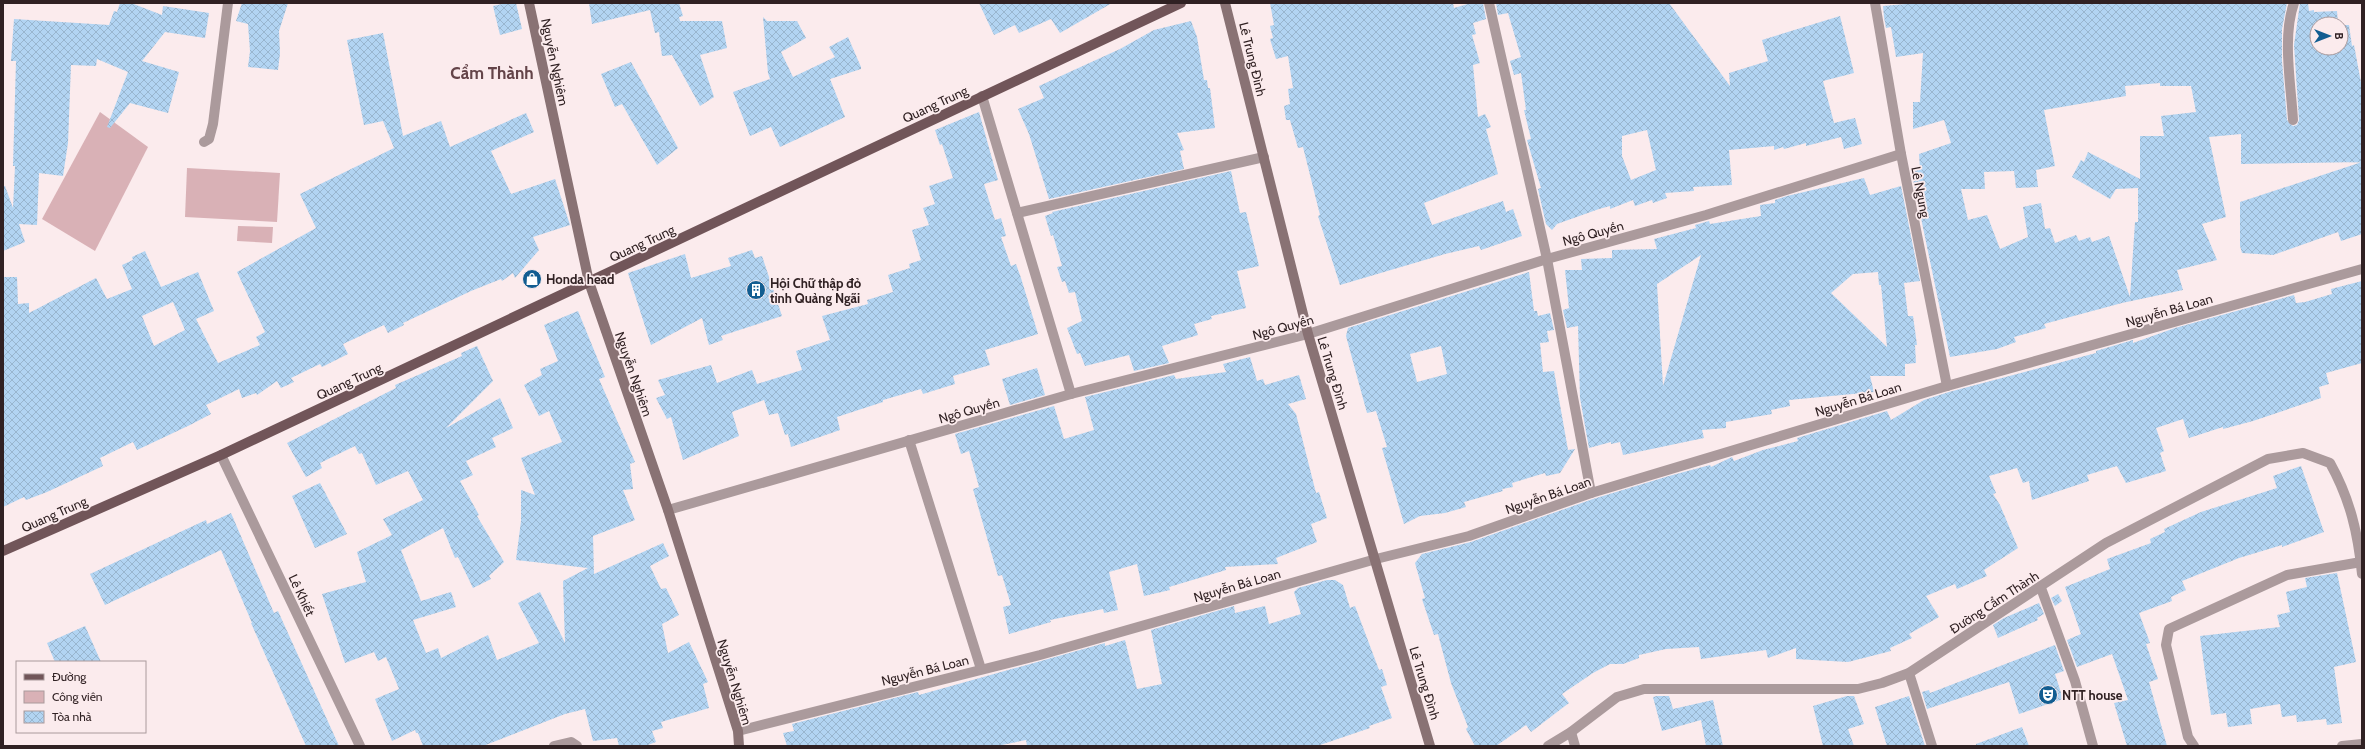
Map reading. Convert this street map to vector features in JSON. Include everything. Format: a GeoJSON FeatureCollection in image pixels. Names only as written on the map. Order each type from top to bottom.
{"type":"FeatureCollection","features":[{"type":"Feature","properties":{"kind":"main road","name":"Nguyễn Nghiêm"},"geometry":{"type":"LineString","coordinates":[[528,3],[589,282],[668,510],[738,731],[736,745]]}},
{"type":"Feature","properties":{"kind":"main road","name":"Quang Trung"},"geometry":{"type":"LineString","coordinates":[[3,551],[221,455],[1181,3]]}},
{"type":"Feature","properties":{"kind":"main road","name":"Lê Trung Đình"},"geometry":{"type":"LineString","coordinates":[[1225,3],[1308,334],[1430,746]]}},
{"type":"Feature","properties":{"kind":"street"},"geometry":{"type":"LineString","coordinates":[[204,142],[209,139],[213,124],[228,3]]}},
{"type":"Feature","properties":{"kind":"street"},"geometry":{"type":"LineString","coordinates":[[1489,3],[1547,259],[1591,493]]}},
{"type":"Feature","properties":{"kind":"street","name":"Lê Ngung"},"geometry":{"type":"LineString","coordinates":[[1875,3],[1901,154],[1947,386]]}},
{"type":"Feature","properties":{"kind":"street"},"geometry":{"type":"LineString","coordinates":[[2293,120],[2289,15],[2294,3]]}},
{"type":"Feature","properties":{"kind":"street"},"geometry":{"type":"LineString","coordinates":[[982,96],[1071,394]]}},
{"type":"Feature","properties":{"kind":"street","name":"Ngô Quyền"},"geometry":{"type":"LineString","coordinates":[[668,510],[1071,394],[1308,334],[1547,259],[1706,215],[1901,154]]}},
{"type":"Feature","properties":{"kind":"street"},"geometry":{"type":"LineString","coordinates":[[1017,212],[1264,157]]}},
{"type":"Feature","properties":{"kind":"street","name":"Nguyễn Bá Loan"},"geometry":{"type":"LineString","coordinates":[[738,731],[981,669],[1376,560],[1469,536],[1591,493],[1947,386],[2362,269]]}},
{"type":"Feature","properties":{"kind":"street"},"geometry":{"type":"LineString","coordinates":[[909,440],[981,669]]}},
{"type":"Feature","properties":{"kind":"street","name":"Đường Cẩm Thành"},"geometry":{"type":"LineString","coordinates":[[1548,746],[1571,732],[1617,697],[1644,689],[1858,689],[1909,673],[2041,588],[2106,542],[2268,459],[2303,453],[2330,463],[2343,486],[2352,510],[2362,574]]}},
{"type":"Feature","properties":{"kind":"street","name":"Lê Khiết"},"geometry":{"type":"LineString","coordinates":[[221,455],[360,746]]}},
{"type":"Feature","properties":{"kind":"street"},"geometry":{"type":"LineString","coordinates":[[2194,746],[2188,737],[2166,645],[2169,628],[2287,575],[2361,562]]}},
{"type":"Feature","properties":{"kind":"street"},"geometry":{"type":"LineString","coordinates":[[2041,588],[2070,668],[2093,746]]}},
{"type":"Feature","properties":{"kind":"street"},"geometry":{"type":"LineString","coordinates":[[1909,673],[1932,746]]}},
{"type":"Feature","properties":{"kind":"street"},"geometry":{"type":"LineString","coordinates":[[1571,732],[1575,746]]}},
{"type":"Feature","properties":{"kind":"street"},"geometry":{"type":"LineString","coordinates":[[554,746],[571,742],[577,746]]}},
{"type":"Feature","properties":{"kind":"street"},"geometry":{"type":"LineString","coordinates":[[2342,746],[2362,744]]}},
{"type":"Feature","properties":{"kind":"green space"},"geometry":{"type":"Polygon","coordinates":[[[100,112],[148,147],[95,251],[42,219],[100,112]]]}},
{"type":"Feature","properties":{"kind":"green space"},"geometry":{"type":"Polygon","coordinates":[[[187,168],[280,173],[277,222],[185,217],[187,168]]]}},
{"type":"Feature","properties":{"kind":"green space"},"geometry":{"type":"Polygon","coordinates":[[[238,226],[273,227],[272,243],[237,241],[238,226]]]}},
{"type":"Feature","properties":{"kind":"building"},"geometry":{"type":"Polygon","coordinates":[[[120,3],[131,3],[162,15],[163,6],[209,13],[205,38],[165,32],[142,61],[179,72],[168,113],[130,103],[110,128],[107,127],[128,72],[97,59],[96,66],[71,65],[68,143],[63,176],[39,173],[37,225],[19,224],[25,242],[3,251],[3,186],[5,186],[13,208],[15,166],[13,166],[16,61],[11,61],[14,19],[109,25],[114,11],[117,12],[120,3]]]}},
{"type":"Feature","properties":{"kind":"building"},"geometry":{"type":"Polygon","coordinates":[[[242,3],[288,3],[279,31],[280,53],[278,70],[248,67],[250,51],[248,24],[236,21],[242,3]]]}},
{"type":"Feature","properties":{"kind":"building"},"geometry":{"type":"Polygon","coordinates":[[[506,3],[516,3],[522,29],[500,35],[493,6],[506,3]]]}},
{"type":"Feature","properties":{"kind":"building"},"geometry":{"type":"Polygon","coordinates":[[[589,3],[679,3],[683,16],[679,17],[680,21],[722,21],[727,48],[700,55],[714,97],[700,106],[672,55],[662,56],[659,32],[655,33],[650,10],[592,24],[589,3]]]}},
{"type":"Feature","properties":{"kind":"building"},"geometry":{"type":"Polygon","coordinates":[[[979,3],[1112,3],[1060,33],[1051,19],[1019,33],[1015,25],[994,35],[979,3]]]}},
{"type":"Feature","properties":{"kind":"building"},"geometry":{"type":"Polygon","coordinates":[[[1270,3],[1453,3],[1454,8],[1471,3],[1483,3],[1486,19],[1473,23],[1476,34],[1472,35],[1480,63],[1473,65],[1478,117],[1485,114],[1491,127],[1486,129],[1498,174],[1424,203],[1432,225],[1503,201],[1506,212],[1513,209],[1522,236],[1481,250],[1479,246],[1445,254],[1340,285],[1318,216],[1320,215],[1303,147],[1298,148],[1290,120],[1286,120],[1284,106],[1290,104],[1288,89],[1293,88],[1288,56],[1276,59],[1270,39],[1273,38],[1270,26],[1274,25],[1270,3]]]}},
{"type":"Feature","properties":{"kind":"building"},"geometry":{"type":"Polygon","coordinates":[[[1496,3],[1669,3],[1730,86],[1729,73],[1768,61],[1762,40],[1840,16],[1854,73],[1823,81],[1834,123],[1855,118],[1862,144],[1844,149],[1841,137],[1806,146],[1806,143],[1784,149],[1783,147],[1774,150],[1774,146],[1729,150],[1732,185],[1693,187],[1694,191],[1665,193],[1667,198],[1653,203],[1652,200],[1635,206],[1633,200],[1610,209],[1610,206],[1599,209],[1557,224],[1552,230],[1546,224],[1538,189],[1541,188],[1527,140],[1531,139],[1524,110],[1526,110],[1521,73],[1514,75],[1510,61],[1521,57],[1508,13],[1498,15],[1496,3]],[[1647,130],[1622,136],[1622,156],[1631,180],[1656,170],[1647,130]]]}},
{"type":"Feature","properties":{"kind":"building"},"geometry":{"type":"Polygon","coordinates":[[[1917,3],[2287,3],[2282,29],[2282,61],[2287,120],[2293,126],[2297,125],[2299,120],[2294,45],[2300,3],[2308,3],[2309,11],[2337,11],[2337,16],[2309,16],[2309,56],[2349,56],[2349,25],[2352,46],[2354,45],[2362,88],[2362,162],[2241,164],[2241,134],[2209,137],[2226,217],[2202,224],[2217,260],[2177,270],[2183,290],[2122,303],[2044,324],[2046,328],[2014,337],[2016,342],[1997,349],[1950,357],[1911,170],[1920,169],[1919,154],[1951,143],[1944,120],[1913,129],[1913,102],[1920,102],[1923,53],[1896,57],[1891,27],[1886,28],[1883,6],[1917,3]],[[2160,83],[2125,86],[2126,96],[2044,110],[2055,166],[2036,170],[2038,187],[2016,188],[2014,171],[1984,172],[1985,189],[1961,189],[1968,220],[1987,215],[2000,249],[2028,237],[2023,207],[2041,203],[2045,229],[2050,228],[2055,243],[2076,235],[2079,241],[2090,237],[2092,242],[2109,236],[2130,297],[2135,222],[2138,222],[2138,188],[2116,189],[2110,199],[2072,177],[2081,160],[2084,162],[2088,152],[2140,179],[2140,136],[2164,136],[2161,116],[2196,112],[2191,86],[2160,86],[2160,83]]]}},
{"type":"Feature","properties":{"kind":"building"},"geometry":{"type":"Polygon","coordinates":[[[763,17],[767,21],[797,21],[806,38],[781,52],[793,77],[835,57],[829,47],[848,37],[861,67],[861,69],[830,79],[845,117],[780,147],[771,127],[750,136],[733,92],[770,79],[768,73],[763,17]]]}},
{"type":"Feature","properties":{"kind":"building"},"geometry":{"type":"Polygon","coordinates":[[[1191,21],[1197,37],[1204,80],[1207,80],[1208,88],[1210,88],[1215,128],[1177,133],[1184,150],[1180,151],[1184,169],[1049,199],[1029,134],[1018,109],[1044,98],[1039,86],[1120,49],[1154,30],[1191,21]]]}},
{"type":"Feature","properties":{"kind":"building"},"geometry":{"type":"Polygon","coordinates":[[[383,33],[403,136],[441,121],[450,147],[526,113],[534,132],[491,151],[511,194],[555,179],[570,225],[533,237],[539,250],[515,278],[513,273],[502,281],[501,279],[471,291],[403,323],[404,325],[388,333],[384,325],[343,344],[348,354],[322,367],[320,364],[291,378],[294,382],[281,388],[277,381],[257,395],[256,393],[242,398],[239,389],[206,405],[211,414],[190,425],[137,450],[133,442],[100,458],[103,466],[47,492],[26,500],[24,497],[3,507],[3,277],[17,277],[18,304],[29,303],[29,313],[96,278],[107,299],[132,289],[122,265],[133,260],[132,257],[145,251],[161,287],[198,272],[214,311],[196,319],[218,363],[260,345],[256,337],[265,332],[237,272],[316,228],[300,194],[394,148],[383,121],[364,125],[347,40],[383,33]],[[173,302],[142,316],[154,346],[185,330],[173,302]]]}},
{"type":"Feature","properties":{"kind":"building"},"geometry":{"type":"Polygon","coordinates":[[[631,62],[678,148],[657,165],[622,104],[615,107],[601,74],[631,62]]]}},
{"type":"Feature","properties":{"kind":"building"},"geometry":{"type":"Polygon","coordinates":[[[979,112],[998,180],[984,184],[995,220],[1001,218],[1006,236],[1001,237],[1011,266],[1016,264],[1038,334],[985,350],[990,365],[953,376],[955,384],[923,394],[921,389],[883,400],[883,402],[837,417],[840,430],[791,447],[788,434],[785,435],[778,413],[769,415],[764,400],[732,412],[739,436],[683,460],[671,417],[667,419],[656,398],[665,395],[658,380],[711,365],[717,383],[752,370],[757,384],[802,370],[796,351],[830,340],[822,316],[868,304],[867,300],[893,292],[888,275],[910,268],[909,264],[921,260],[912,230],[929,225],[923,208],[935,204],[929,186],[953,178],[942,144],[940,145],[935,130],[979,112]]]}},
{"type":"Feature","properties":{"kind":"building"},"geometry":{"type":"Polygon","coordinates":[[[2362,162],[2362,234],[2341,241],[2338,232],[2273,255],[2242,253],[2240,246],[2240,202],[2362,162]]]}},
{"type":"Feature","properties":{"kind":"building"},"geometry":{"type":"Polygon","coordinates":[[[1231,171],[1240,213],[1246,212],[1259,266],[1237,271],[1246,308],[1211,316],[1212,319],[1194,324],[1198,335],[1162,346],[1169,363],[1134,371],[1129,355],[1085,366],[1080,353],[1077,354],[1067,328],[1082,321],[1075,292],[1069,293],[1065,281],[1062,282],[1057,267],[1062,266],[1053,235],[1051,236],[1045,216],[1053,213],[1052,212],[1231,171]]]}},
{"type":"Feature","properties":{"kind":"building"},"geometry":{"type":"Polygon","coordinates":[[[1864,178],[1870,195],[1901,186],[1920,281],[1904,283],[1908,316],[1913,316],[1917,345],[1915,345],[1916,363],[1905,364],[1905,376],[1870,376],[1874,392],[1789,400],[1790,406],[1771,410],[1772,414],[1726,422],[1726,428],[1702,430],[1704,438],[1623,455],[1620,442],[1611,444],[1611,442],[1589,448],[1580,398],[1578,326],[1567,328],[1563,310],[1569,308],[1565,270],[1582,270],[1581,259],[1612,258],[1612,250],[1657,249],[1654,239],[1696,228],[1695,225],[1709,221],[1710,224],[1761,216],[1760,205],[1775,203],[1775,200],[1864,178]],[[1701,255],[1657,284],[1663,386],[1701,255]],[[1878,272],[1853,274],[1831,293],[1887,347],[1881,285],[1879,285],[1878,272]]]}},
{"type":"Feature","properties":{"kind":"building"},"geometry":{"type":"Polygon","coordinates":[[[752,250],[755,258],[762,256],[782,316],[721,336],[723,340],[709,345],[702,318],[651,345],[628,273],[685,254],[691,278],[731,266],[728,258],[752,250]]]}},
{"type":"Feature","properties":{"kind":"building"},"geometry":{"type":"Polygon","coordinates":[[[1529,272],[1534,311],[1537,311],[1538,316],[1550,313],[1554,330],[1547,331],[1549,342],[1540,343],[1543,372],[1554,371],[1568,450],[1575,449],[1560,473],[1546,476],[1545,473],[1512,483],[1513,487],[1502,489],[1503,491],[1464,502],[1466,507],[1445,513],[1420,516],[1404,524],[1382,448],[1387,447],[1376,411],[1367,413],[1346,336],[1348,328],[1529,272]],[[1441,346],[1410,354],[1417,382],[1447,374],[1441,346]]]}},
{"type":"Feature","properties":{"kind":"building"},"geometry":{"type":"Polygon","coordinates":[[[2362,281],[2362,363],[2326,373],[2329,384],[2319,387],[2321,398],[2253,421],[2223,429],[2223,427],[2189,438],[2183,419],[2156,428],[2164,451],[2160,453],[2166,471],[2126,483],[2117,466],[2087,475],[2089,481],[2032,500],[2029,481],[2023,483],[2017,468],[1989,476],[1996,493],[1993,494],[2000,505],[2018,548],[1984,570],[1987,576],[1957,589],[1955,584],[1926,596],[1939,617],[1909,634],[1912,638],[1890,648],[1891,651],[1848,662],[1796,659],[1796,648],[1768,658],[1766,650],[1701,659],[1699,647],[1666,649],[1639,655],[1639,658],[1623,664],[1610,664],[1593,673],[1562,694],[1569,703],[1531,732],[1526,725],[1496,746],[1475,746],[1466,729],[1468,727],[1451,683],[1438,634],[1434,635],[1422,599],[1425,598],[1415,563],[1422,554],[1471,542],[1593,499],[1669,476],[1710,465],[1711,467],[1732,457],[1734,461],[1763,450],[1798,441],[1797,438],[1887,411],[1891,420],[1924,400],[1949,392],[2096,353],[2096,351],[2133,340],[2133,343],[2175,328],[2294,295],[2296,303],[2305,302],[2332,294],[2331,289],[2362,281]]]}},
{"type":"Feature","properties":{"kind":"building"},"geometry":{"type":"Polygon","coordinates":[[[578,311],[605,377],[599,379],[635,462],[630,464],[633,489],[623,490],[635,520],[593,536],[594,574],[663,543],[669,556],[650,566],[661,589],[666,588],[679,615],[662,624],[668,653],[689,642],[708,682],[703,684],[709,708],[661,722],[663,728],[652,731],[656,742],[645,746],[619,746],[617,738],[593,741],[585,709],[565,714],[483,746],[423,746],[418,733],[416,733],[415,730],[392,741],[375,699],[399,689],[386,657],[378,661],[374,652],[345,663],[322,594],[366,582],[357,552],[392,535],[383,519],[423,500],[408,471],[376,485],[362,453],[359,454],[355,446],[320,463],[322,468],[306,477],[287,443],[396,388],[395,385],[462,356],[461,353],[477,346],[493,381],[446,428],[500,398],[513,428],[492,438],[496,447],[466,461],[473,475],[460,481],[479,515],[477,516],[504,562],[489,576],[491,579],[473,588],[458,557],[455,558],[443,528],[401,550],[421,601],[451,592],[456,607],[413,620],[426,653],[438,648],[441,658],[488,635],[497,660],[539,643],[518,603],[540,592],[565,643],[563,581],[588,568],[516,560],[521,521],[521,490],[535,495],[521,458],[562,442],[549,411],[539,416],[524,385],[542,375],[540,369],[558,361],[544,325],[578,311]]]}},
{"type":"Feature","properties":{"kind":"building"},"geometry":{"type":"Polygon","coordinates":[[[1250,357],[1257,381],[1263,379],[1265,385],[1299,375],[1306,399],[1288,404],[1296,414],[1316,493],[1319,492],[1327,518],[1311,524],[1317,542],[1276,558],[1278,564],[1225,567],[1226,570],[1169,587],[1170,590],[1144,596],[1137,564],[1109,572],[1118,610],[1104,613],[1103,609],[1050,620],[1051,622],[1009,634],[1003,607],[1011,605],[1002,575],[998,576],[973,489],[979,487],[969,451],[961,454],[955,434],[1054,406],[1064,439],[1094,430],[1085,397],[1174,375],[1176,379],[1226,372],[1223,364],[1250,357]]]}},
{"type":"Feature","properties":{"kind":"building"},"geometry":{"type":"Polygon","coordinates":[[[1037,368],[1045,395],[1010,405],[1002,379],[1037,368]]]}},
{"type":"Feature","properties":{"kind":"building"},"geometry":{"type":"Polygon","coordinates":[[[2301,466],[2324,532],[2282,547],[2282,545],[2239,558],[2182,581],[2186,590],[2171,597],[2172,601],[2139,613],[2150,643],[2146,644],[2158,679],[2149,682],[2167,746],[2127,746],[2114,703],[2128,700],[2112,654],[2077,667],[2067,640],[2081,634],[2065,587],[2110,569],[2107,559],[2151,543],[2150,539],[2165,532],[2164,529],[2201,512],[2277,488],[2273,476],[2301,466]]]}},
{"type":"Feature","properties":{"kind":"building"},"geometry":{"type":"Polygon","coordinates":[[[320,483],[347,534],[315,548],[292,496],[320,483]]]}},
{"type":"Feature","properties":{"kind":"building"},"geometry":{"type":"Polygon","coordinates":[[[231,513],[274,613],[278,611],[339,746],[306,746],[251,623],[221,550],[105,605],[90,574],[206,520],[207,524],[231,513]]]}},
{"type":"Feature","properties":{"kind":"building"},"geometry":{"type":"Polygon","coordinates":[[[2337,573],[2356,662],[2334,667],[2342,723],[2327,725],[2326,719],[2297,722],[2296,715],[2282,717],[2280,704],[2250,709],[2252,724],[2228,727],[2226,713],[2211,715],[2200,636],[2280,627],[2277,615],[2290,612],[2286,592],[2307,587],[2305,578],[2337,573]]]}},
{"type":"Feature","properties":{"kind":"building"},"geometry":{"type":"Polygon","coordinates":[[[1327,580],[1335,580],[1343,585],[1350,608],[1355,606],[1379,670],[1382,669],[1387,685],[1381,687],[1392,718],[1369,726],[1370,728],[1317,746],[1027,746],[1026,740],[997,746],[787,746],[783,733],[794,731],[792,724],[918,692],[919,695],[1105,643],[1105,646],[1125,640],[1137,689],[1162,684],[1151,630],[1234,606],[1235,613],[1265,606],[1269,624],[1301,614],[1294,592],[1298,588],[1327,580]]]}},
{"type":"Feature","properties":{"kind":"building"},"geometry":{"type":"Polygon","coordinates":[[[2058,594],[2062,601],[2055,606],[2051,598],[2058,594]]]}},
{"type":"Feature","properties":{"kind":"building"},"geometry":{"type":"Polygon","coordinates":[[[2039,603],[2044,614],[2037,618],[2038,620],[1998,638],[1993,625],[2004,618],[2039,603]]]}},
{"type":"Feature","properties":{"kind":"building"},"geometry":{"type":"Polygon","coordinates":[[[85,626],[101,661],[55,661],[47,643],[85,626]]]}},
{"type":"Feature","properties":{"kind":"building"},"geometry":{"type":"Polygon","coordinates":[[[2055,645],[2064,671],[2055,674],[2063,699],[2019,714],[2009,682],[1927,709],[1922,692],[1929,690],[1930,693],[2055,645]]]}},
{"type":"Feature","properties":{"kind":"building"},"geometry":{"type":"Polygon","coordinates":[[[1669,696],[1673,709],[1713,700],[1723,746],[1706,746],[1701,720],[1662,731],[1653,697],[1669,696]]]}},
{"type":"Feature","properties":{"kind":"building"},"geometry":{"type":"Polygon","coordinates":[[[1847,696],[1854,696],[1864,724],[1848,729],[1854,746],[1823,746],[1813,706],[1847,696]]]}},
{"type":"Feature","properties":{"kind":"building"},"geometry":{"type":"Polygon","coordinates":[[[1909,696],[1925,746],[1887,746],[1875,707],[1909,696]]]}},
{"type":"Feature","properties":{"kind":"building"},"geometry":{"type":"Polygon","coordinates":[[[2022,727],[2029,746],[1976,746],[1976,744],[2022,727]]]}},
{"type":"Feature","properties":{"kind":"place","name":"Honda head"},"geometry":{"type":"Point","coordinates":[532,279]}},
{"type":"Feature","properties":{"kind":"place","name":"Hội Chữ thập đỏ tỉnh Quảng Ngãi"},"geometry":{"type":"Point","coordinates":[756,290]}},
{"type":"Feature","properties":{"kind":"place","name":"NTT house"},"geometry":{"type":"Point","coordinates":[2048,695]}},
{"type":"Feature","properties":{"kind":"district","name":"Cẩm Thành"},"geometry":{"type":"Point","coordinates":[492,73]}}]}
